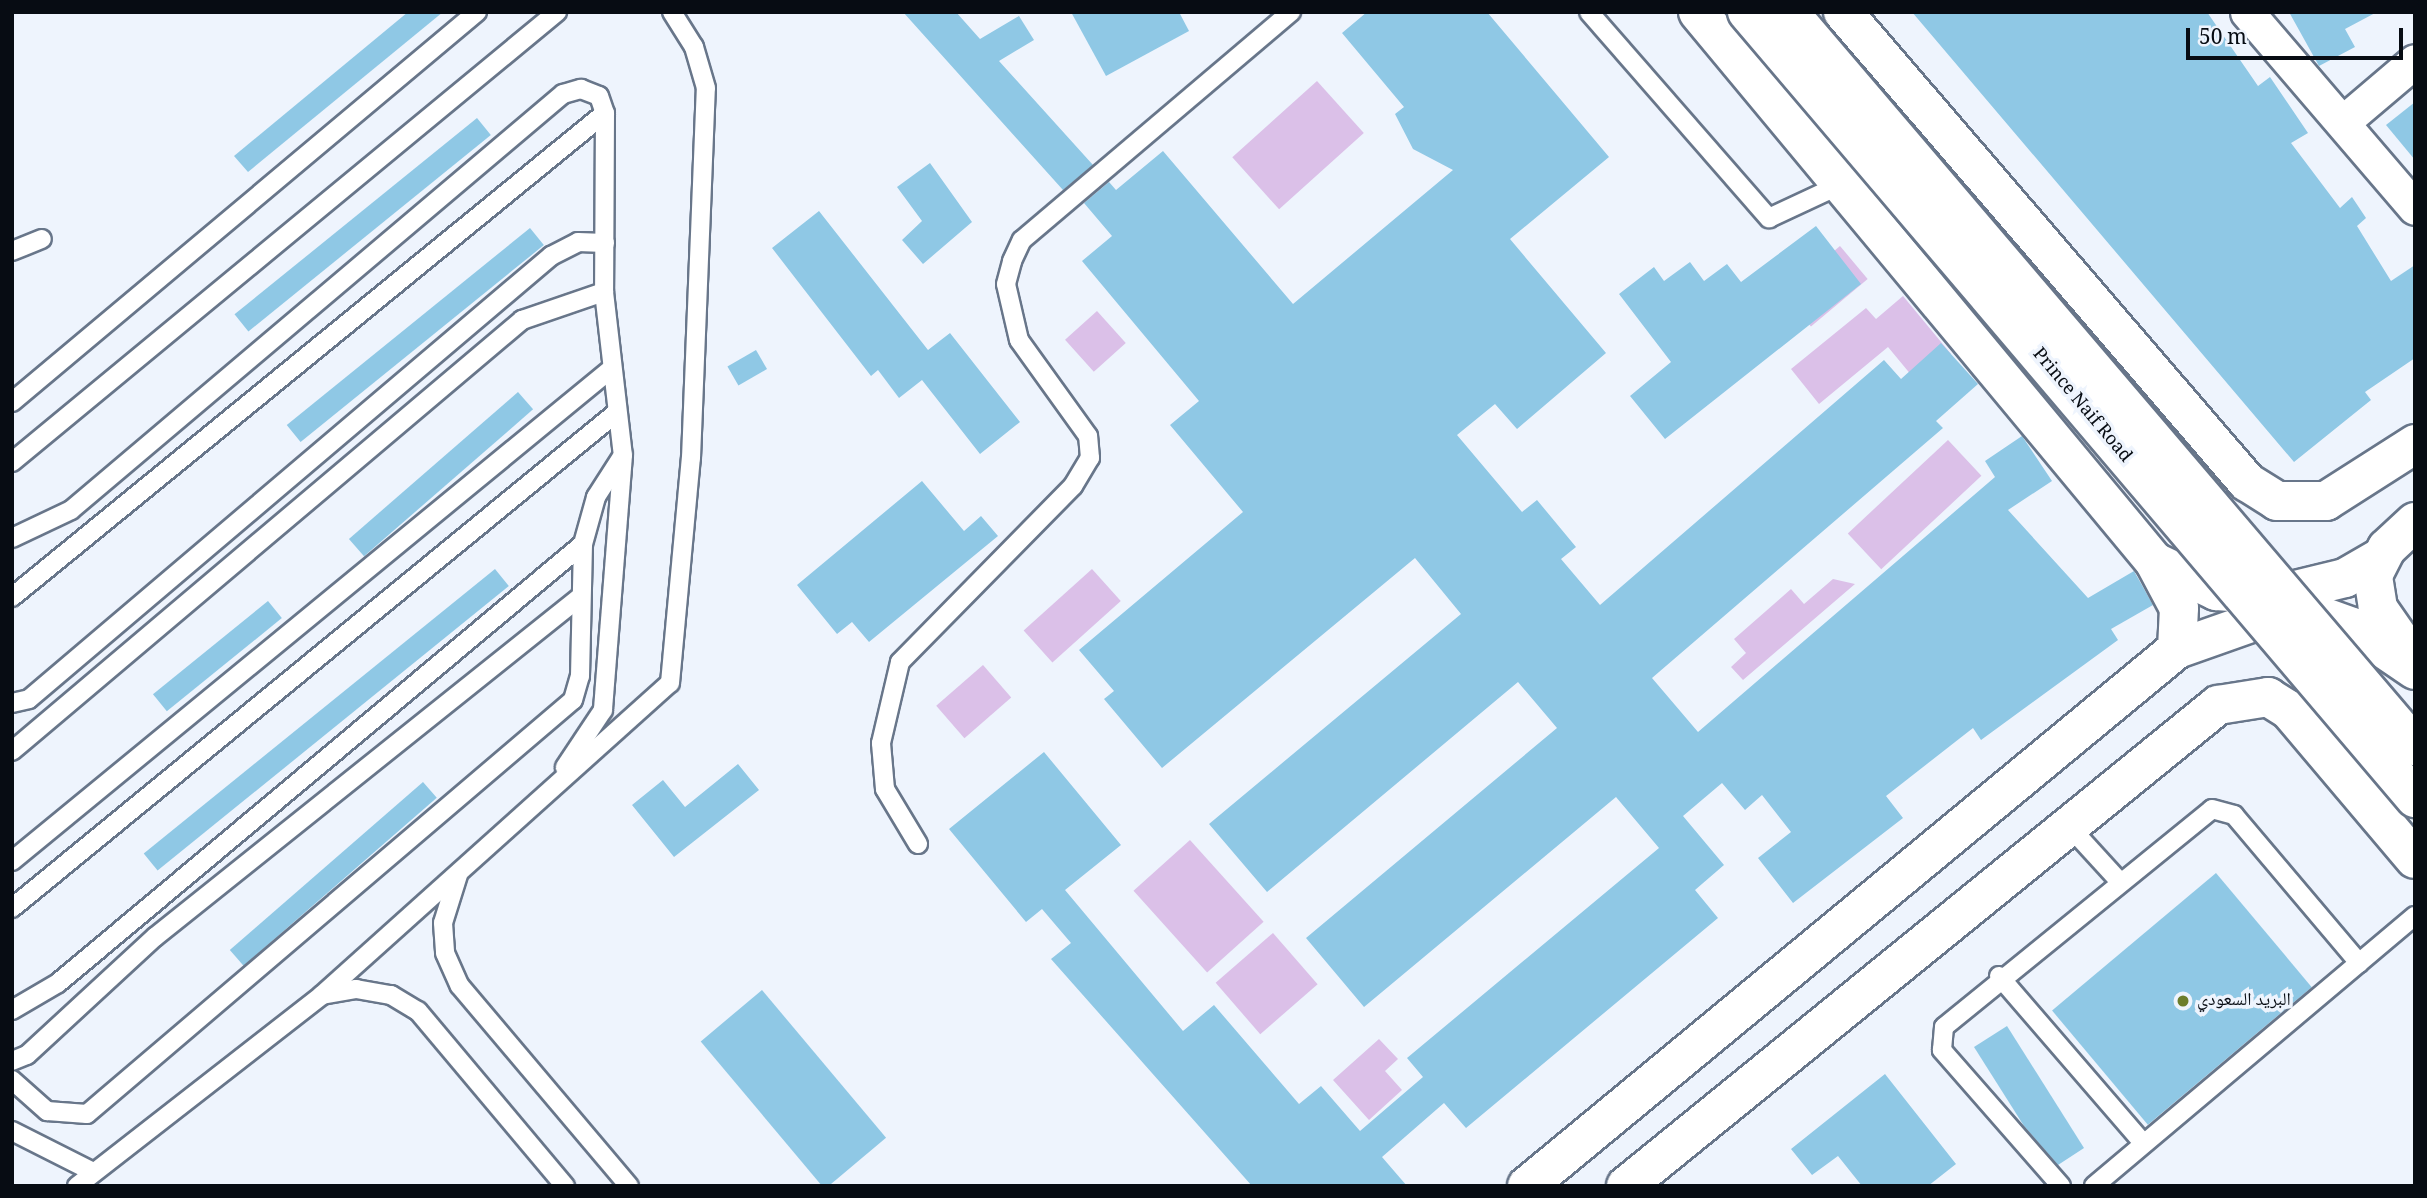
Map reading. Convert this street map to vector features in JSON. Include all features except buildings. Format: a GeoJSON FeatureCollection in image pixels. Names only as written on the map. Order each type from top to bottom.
{"type":"FeatureCollection","features":[{"type":"Feature","properties":{"kind":"street"},"geometry":{"type":"LineString","coordinates":[[1698,12],[2154,561],[2179,608],[2177,649]]}},
{"type":"Feature","properties":{"kind":"street","name":"Prince Naif Road"},"geometry":{"type":"LineString","coordinates":[[1747,12],[2415,798]]}},
{"type":"Feature","properties":{"kind":"street","name":"Prince Naif Road"},"geometry":{"type":"LineString","coordinates":[[1789,12],[2415,746]]}},
{"type":"Feature","properties":{"kind":"street"},"geometry":{"type":"LineString","coordinates":[[1843,12],[2247,482],[2277,501],[2326,501],[2415,444]]}},
{"type":"Feature","properties":{"kind":"street"},"geometry":{"type":"LineString","coordinates":[[2247,12],[2415,208]]}},
{"type":"Feature","properties":{"kind":"street"},"geometry":{"type":"LineString","coordinates":[[2343,122],[2415,61]]}},
{"type":"Feature","properties":{"kind":"street"},"geometry":{"type":"LineString","coordinates":[[2060,445],[2117,490],[2157,482],[2177,459],[2175,429],[2115,329]]}},
{"type":"Feature","properties":{"kind":"street"},"geometry":{"type":"LineString","coordinates":[[2154,561],[2216,592],[2275,595],[2345,578],[2378,559],[2415,522]]}},
{"type":"Feature","properties":{"kind":"street"},"geometry":{"type":"LineString","coordinates":[[2378,559],[2373,575],[2378,608],[2415,662]]}},
{"type":"Feature","properties":{"kind":"street"},"geometry":{"type":"LineString","coordinates":[[1527,1186],[2177,649],[2268,617],[2322,616],[2352,627],[2415,670]]}},
{"type":"Feature","properties":{"kind":"street"},"geometry":{"type":"LineString","coordinates":[[1626,1186],[2218,705],[2268,697],[2289,710],[2408,851]]}},
{"type":"Feature","properties":{"kind":"street"},"geometry":{"type":"LineString","coordinates":[[2408,851],[2369,755],[2386,730],[2415,721]]}},
{"type":"Feature","properties":{"kind":"lane"},"geometry":{"type":"LineString","coordinates":[[12,402],[477,12]]}},
{"type":"Feature","properties":{"kind":"lane"},"geometry":{"type":"LineString","coordinates":[[12,462],[557,12]]}},
{"type":"Feature","properties":{"kind":"lane"},"geometry":{"type":"LineString","coordinates":[[77,1186],[322,995],[670,683],[691,458],[706,88],[694,47],[671,12]]}},
{"type":"Feature","properties":{"kind":"lane"},"geometry":{"type":"LineString","coordinates":[[918,844],[886,789],[881,743],[900,662],[1073,486],[1090,458],[1088,436],[1018,340],[1006,284],[1012,261],[1023,240],[1291,12]]}},
{"type":"Feature","properties":{"kind":"lane"},"geometry":{"type":"LineString","coordinates":[[1589,12],[1769,218],[1842,184]]}},
{"type":"Feature","properties":{"kind":"lane"},"geometry":{"type":"LineString","coordinates":[[12,538],[71,510],[563,94],[581,89],[600,96],[605,113],[604,292],[623,455],[603,710],[554,785]]}},
{"type":"Feature","properties":{"kind":"lane"},"geometry":{"type":"LineString","coordinates":[[12,597],[605,113]]}},
{"type":"Feature","properties":{"kind":"lane"},"geometry":{"type":"LineString","coordinates":[[12,251],[42,239]]}},
{"type":"Feature","properties":{"kind":"lane"},"geometry":{"type":"LineString","coordinates":[[12,703],[29,699],[551,256],[578,242],[605,243]]}},
{"type":"Feature","properties":{"kind":"lane"},"geometry":{"type":"LineString","coordinates":[[12,751],[522,320],[604,292]]}},
{"type":"Feature","properties":{"kind":"lane"},"geometry":{"type":"LineString","coordinates":[[12,862],[611,369]]}},
{"type":"Feature","properties":{"kind":"lane"},"geometry":{"type":"LineString","coordinates":[[12,908],[616,412]]}},
{"type":"Feature","properties":{"kind":"lane"},"geometry":{"type":"LineString","coordinates":[[12,1080],[47,1111],[87,1114],[544,728],[573,700],[580,676],[583,544],[596,496],[623,455]]}},
{"type":"Feature","properties":{"kind":"lane"},"geometry":{"type":"LineString","coordinates":[[12,1010],[58,983],[583,544]]}},
{"type":"Feature","properties":{"kind":"lane"},"geometry":{"type":"LineString","coordinates":[[12,1061],[27,1055],[155,937],[580,597]]}},
{"type":"Feature","properties":{"kind":"lane"},"geometry":{"type":"LineString","coordinates":[[2062,1186],[1942,1049],[1944,1027],[1999,976],[2212,808],[2224,807],[2359,963]]}},
{"type":"Feature","properties":{"kind":"lane"},"geometry":{"type":"LineString","coordinates":[[2068,825],[2120,882]]}},
{"type":"Feature","properties":{"kind":"lane"},"geometry":{"type":"LineString","coordinates":[[459,872],[443,923],[445,953],[460,986],[629,1186]]}},
{"type":"Feature","properties":{"kind":"lane"},"geometry":{"type":"LineString","coordinates":[[2094,1186],[2415,916]]}},
{"type":"Feature","properties":{"kind":"lane"},"geometry":{"type":"LineString","coordinates":[[1999,976],[2143,1143]]}},
{"type":"Feature","properties":{"kind":"lane"},"geometry":{"type":"LineString","coordinates":[[322,995],[356,989],[391,995],[418,1011],[565,1186]]}},
{"type":"Feature","properties":{"kind":"lane"},"geometry":{"type":"LineString","coordinates":[[12,1131],[93,1172]]}},
{"type":"Feature","properties":{"kind":"shaded area"},"geometry":{"type":"Polygon","coordinates":[[[1317,81],[1364,133],[1279,209],[1232,157],[1317,81]]]}},
{"type":"Feature","properties":{"kind":"shaded area"},"geometry":{"type":"Polygon","coordinates":[[[1840,246],[1868,279],[1811,327],[1783,294],[1840,246]]]}},
{"type":"Feature","properties":{"kind":"shaded area"},"geometry":{"type":"Polygon","coordinates":[[[1903,296],[1951,354],[1917,382],[1888,347],[1819,404],[1791,369],[1866,308],[1876,319],[1903,296]]]}},
{"type":"Feature","properties":{"kind":"shaded area"},"geometry":{"type":"Polygon","coordinates":[[[1097,311],[1126,343],[1094,372],[1065,340],[1097,311]]]}},
{"type":"Feature","properties":{"kind":"shaded area"},"geometry":{"type":"Polygon","coordinates":[[[1948,440],[1981,476],[1881,569],[1848,533],[1948,440]]]}},
{"type":"Feature","properties":{"kind":"shaded area"},"geometry":{"type":"Polygon","coordinates":[[[1092,569],[1121,601],[1052,663],[1024,631],[1092,569]]]}},
{"type":"Feature","properties":{"kind":"shaded area"},"geometry":{"type":"Polygon","coordinates":[[[1833,579],[1855,584],[1743,680],[1731,667],[1746,653],[1734,639],[1791,589],[1804,604],[1833,579]]]}},
{"type":"Feature","properties":{"kind":"shaded area"},"geometry":{"type":"Polygon","coordinates":[[[983,665],[1011,697],[964,738],[936,706],[983,665]]]}},
{"type":"Feature","properties":{"kind":"shaded area"},"geometry":{"type":"Polygon","coordinates":[[[1190,840],[1264,922],[1207,973],[1134,891],[1190,840]]]}},
{"type":"Feature","properties":{"kind":"shaded area"},"geometry":{"type":"Polygon","coordinates":[[[1273,933],[1318,984],[1260,1034],[1216,983],[1273,933]]]}},
{"type":"Feature","properties":{"kind":"shaded area"},"geometry":{"type":"Polygon","coordinates":[[[1379,1039],[1398,1059],[1385,1071],[1402,1090],[1369,1120],[1333,1080],[1379,1039]]]}},
{"type":"Feature","properties":{"kind":"place","name":"البريد السعودي"},"geometry":{"type":"Point","coordinates":[2183,1001]}}]}
